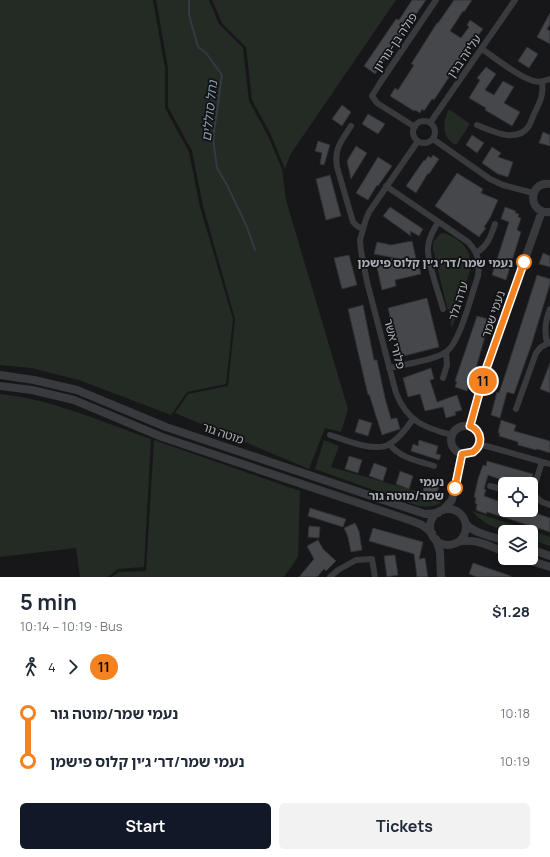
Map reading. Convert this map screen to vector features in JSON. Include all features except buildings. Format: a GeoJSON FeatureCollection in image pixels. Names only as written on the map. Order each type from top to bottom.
{"type":"FeatureCollection","features":[{"type":"Feature","properties":{"kind":"street","name":"פולה בן-גוריון"},"geometry":{"type":"LineString","coordinates":[[415,127],[377,104],[372,96],[436,0]]}},
{"type":"Feature","properties":{"kind":"street","name":"עליזה בגין"},"geometry":{"type":"LineString","coordinates":[[430,123],[515,0]]}},
{"type":"Feature","properties":{"kind":"street"},"geometry":{"type":"LineString","coordinates":[[482,49],[525,78],[542,82],[550,79]]}},
{"type":"Feature","properties":{"kind":"street"},"geometry":{"type":"LineString","coordinates":[[477,125],[501,134],[513,135],[522,132],[528,127],[541,99],[543,90],[542,82]]}},
{"type":"Feature","properties":{"kind":"street"},"geometry":{"type":"LineString","coordinates":[[420,122],[430,123],[435,132],[433,139],[426,143],[418,141],[414,133],[415,127],[420,122]]}},
{"type":"Feature","properties":{"kind":"street"},"geometry":{"type":"LineString","coordinates":[[351,126],[338,148],[336,158],[337,167],[353,222],[363,229]]}},
{"type":"Feature","properties":{"kind":"street"},"geometry":{"type":"LineString","coordinates":[[433,139],[490,179],[509,187],[533,193]]}},
{"type":"Feature","properties":{"kind":"street","name":"פלורי אשר"},"geometry":{"type":"LineString","coordinates":[[418,141],[369,212],[360,240],[363,266],[389,368],[400,404],[413,419],[432,430],[452,435]]}},
{"type":"Feature","properties":{"kind":"street"},"geometry":{"type":"LineString","coordinates":[[546,212],[538,209],[533,202],[533,193],[538,186],[542,184],[550,184]]}},
{"type":"Feature","properties":{"kind":"street"},"geometry":{"type":"LineString","coordinates":[[386,186],[468,242],[476,253],[488,243],[496,224]]}},
{"type":"Feature","properties":{"kind":"street","name":"נעמי שמר"},"geometry":{"type":"LineString","coordinates":[[470,426],[485,372],[546,212]]}},
{"type":"Feature","properties":{"kind":"street","name":"עדה גלר"},"geometry":{"type":"LineString","coordinates":[[438,222],[430,238],[428,258],[443,309]]}},
{"type":"Feature","properties":{"kind":"street","name":"עדה גלר"},"geometry":{"type":"LineString","coordinates":[[446,352],[452,347],[458,337],[478,276],[479,261],[476,253]]}},
{"type":"Feature","properties":{"kind":"street"},"geometry":{"type":"LineString","coordinates":[[516,409],[536,353],[541,347],[548,343],[545,324],[550,309]]}},
{"type":"Feature","properties":{"kind":"street"},"geometry":{"type":"LineString","coordinates":[[389,368],[431,358],[446,352],[447,365],[443,378]]}},
{"type":"Feature","properties":{"kind":"street","name":"מוטה גור"},"geometry":{"type":"LineString","coordinates":[[0,375],[34,380],[77,390],[166,427],[425,514],[440,511]]}},
{"type":"Feature","properties":{"kind":"street","name":"מוטה גור"},"geometry":{"type":"LineString","coordinates":[[0,386],[32,390],[74,400],[162,437],[412,521],[422,525],[434,536]]}},
{"type":"Feature","properties":{"kind":"street"},"geometry":{"type":"LineString","coordinates":[[330,435],[376,447],[390,444],[403,432],[413,419]]}},
{"type":"Feature","properties":{"kind":"street"},"geometry":{"type":"LineString","coordinates":[[466,425],[470,426],[479,434],[479,444],[473,452],[462,454],[453,447],[451,443],[452,435],[459,427],[466,425]]}},
{"type":"Feature","properties":{"kind":"street"},"geometry":{"type":"LineString","coordinates":[[390,444],[404,457],[434,466]]}},
{"type":"Feature","properties":{"kind":"street"},"geometry":{"type":"LineString","coordinates":[[479,444],[550,464]]}},
{"type":"Feature","properties":{"kind":"street"},"geometry":{"type":"LineString","coordinates":[[441,573],[440,552],[434,536],[432,522],[440,511],[452,500],[462,454]]}},
{"type":"Feature","properties":{"kind":"street"},"geometry":{"type":"LineString","coordinates":[[537,477],[542,462]]}},
{"type":"Feature","properties":{"kind":"street"},"geometry":{"type":"LineString","coordinates":[[490,486],[498,488]]}},
{"type":"Feature","properties":{"kind":"street"},"geometry":{"type":"LineString","coordinates":[[454,491],[454,499],[460,514]]}},
{"type":"Feature","properties":{"kind":"street"},"geometry":{"type":"LineString","coordinates":[[538,499],[550,505]]}},
{"type":"Feature","properties":{"kind":"street"},"geometry":{"type":"LineString","coordinates":[[440,511],[453,510],[464,518],[469,528],[498,538]]}},
{"type":"Feature","properties":{"kind":"street"},"geometry":{"type":"LineString","coordinates":[[441,573],[445,553],[465,534],[466,524]]}},
{"type":"Feature","properties":{"kind":"street"},"geometry":{"type":"LineString","coordinates":[[434,536],[442,544],[456,543],[463,540],[476,542],[498,550]]}},
{"type":"Feature","properties":{"kind":"street"},"geometry":{"type":"LineString","coordinates":[[538,552],[550,556]]}},
{"type":"Feature","properties":{"kind":"street"},"geometry":{"type":"LineString","coordinates":[[330,577],[338,570],[356,560],[372,558],[375,577]]}},
{"type":"Feature","properties":{"kind":"street"},"geometry":{"type":"LineString","coordinates":[[538,563],[550,567]]}},
{"type":"Feature","properties":{"kind":"shaded area"},"geometry":{"type":"Polygon","coordinates":[[[0,0],[153,0],[165,68],[165,108],[189,152],[200,207],[233,319],[226,384],[187,392],[171,415],[79,380],[31,368],[0,365],[0,0]]]}},
{"type":"Feature","properties":{"kind":"shaded area"},"geometry":{"type":"Polygon","coordinates":[[[156,0],[209,0],[219,24],[243,48],[249,101],[268,136],[282,169],[286,200],[348,409],[341,432],[325,428],[309,469],[175,413],[188,394],[228,386],[235,319],[203,206],[192,151],[168,107],[168,68],[156,0]]]}},
{"type":"Feature","properties":{"kind":"shaded area"},"geometry":{"type":"Polygon","coordinates":[[[212,0],[396,0],[290,155],[285,169],[271,135],[252,100],[246,47],[222,23],[212,0]]]}},
{"type":"Feature","properties":{"kind":"shaded area"},"geometry":{"type":"Polygon","coordinates":[[[449,109],[470,124],[457,144],[454,144],[450,140],[444,128],[445,118],[449,109]]]}},
{"type":"Feature","properties":{"kind":"shaded area"},"geometry":{"type":"Polygon","coordinates":[[[441,233],[458,240],[464,246],[469,254],[471,263],[471,268],[452,328],[433,249],[433,242],[441,233]]]}},
{"type":"Feature","properties":{"kind":"shaded area"},"geometry":{"type":"Polygon","coordinates":[[[0,394],[58,406],[151,439],[144,567],[118,569],[108,577],[80,577],[76,548],[0,557],[0,394]]]}},
{"type":"Feature","properties":{"kind":"shaded area"},"geometry":{"type":"Polygon","coordinates":[[[154,440],[300,491],[298,557],[284,577],[112,577],[119,572],[146,571],[154,440]]]}},
{"type":"Feature","properties":{"kind":"shaded area"},"geometry":{"type":"Polygon","coordinates":[[[324,440],[339,446],[331,467],[444,499],[438,504],[429,507],[418,506],[315,469],[324,440]]]}},
{"type":"Feature","properties":{"kind":"shaded area"},"geometry":{"type":"Polygon","coordinates":[[[472,511],[514,525],[498,525],[498,529],[478,517],[472,511]]]}},
{"type":"Feature","properties":{"kind":"shaded area"},"geometry":{"type":"Polygon","coordinates":[[[538,533],[550,537],[550,546],[538,542],[538,533]]]}},
{"type":"Feature","properties":{"kind":"waterway","name":"נחל סוללים"},"geometry":{"type":"LineString","coordinates":[[189,0],[189,15],[198,47],[206,53],[222,75],[213,139],[217,168],[227,185],[247,227],[255,250]]}},
{"type":"Feature","properties":{"kind":"bus line","name":"11"},"geometry":{"type":"LineString","coordinates":[[455,488],[462,454],[469,454],[476,450],[480,441],[478,432],[470,426],[485,372],[524,262]]}},
{"type":"Feature","properties":{"kind":"place","name":"נעמי שמר/דר׳ ג׳ין קלוס פישמן"},"geometry":{"type":"Point","coordinates":[524,262]}},
{"type":"Feature","properties":{"kind":"place","name":"נעמי שמר/מוטה גור"},"geometry":{"type":"Point","coordinates":[455,488]}}]}
